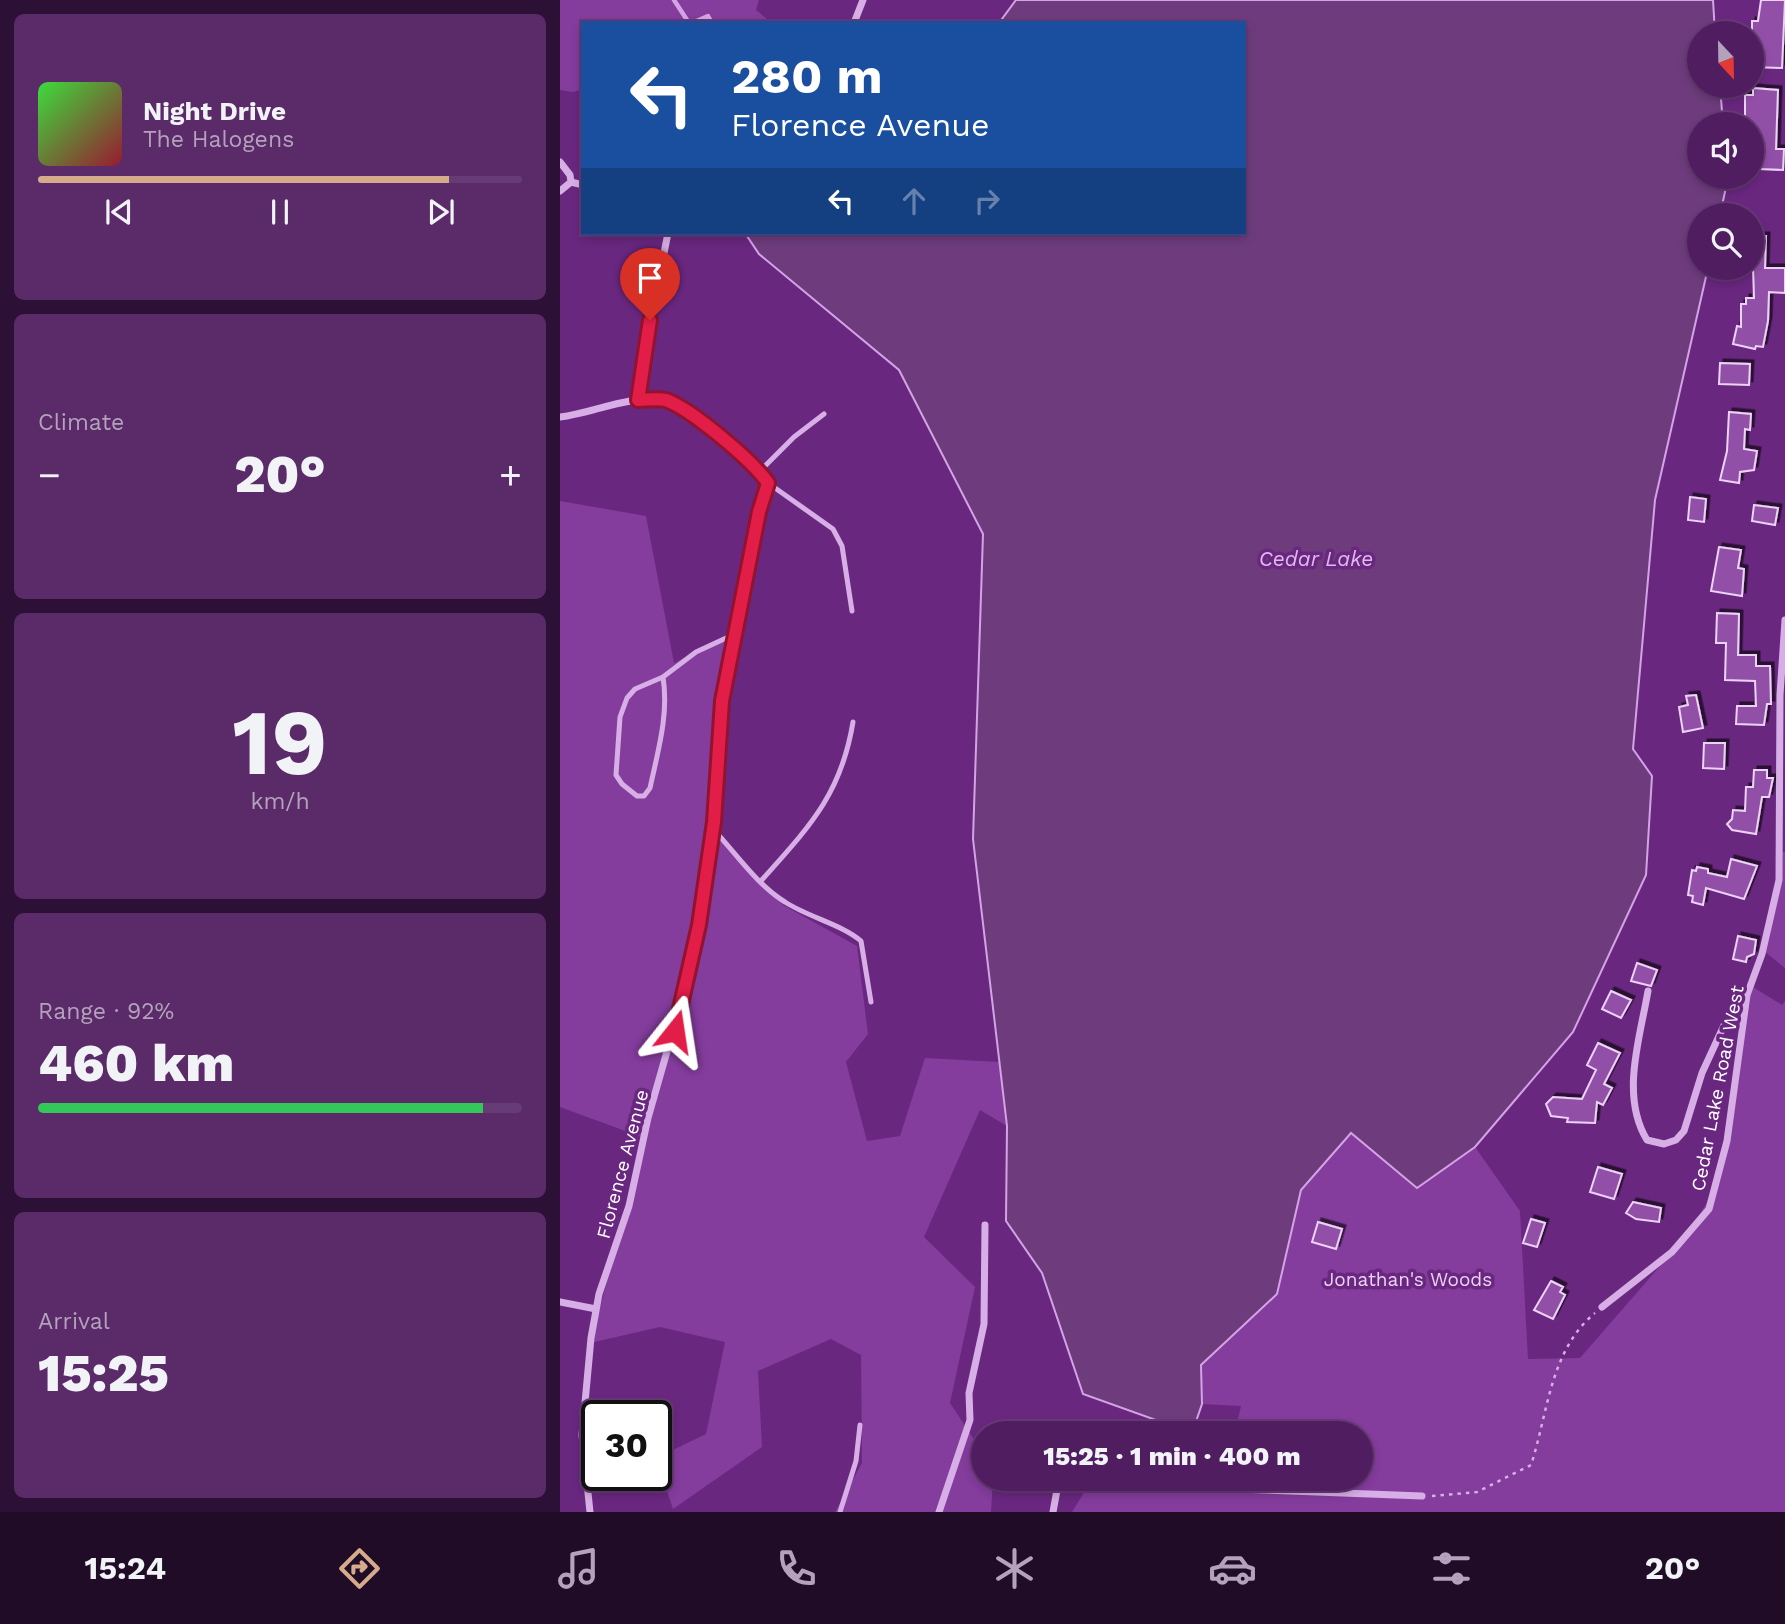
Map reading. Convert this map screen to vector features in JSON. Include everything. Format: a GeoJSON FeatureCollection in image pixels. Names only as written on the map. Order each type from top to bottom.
{"type":"FeatureCollection","features":[{"type":"Feature","properties":{"kind":"street"},"geometry":{"type":"LineString","coordinates":[[856,21],[863,0]]}},
{"type":"Feature","properties":{"kind":"street"},"geometry":{"type":"LineString","coordinates":[[560,162],[570,175],[571,182]]}},
{"type":"Feature","properties":{"kind":"street"},"geometry":{"type":"LineString","coordinates":[[560,191],[571,182],[581,184]]}},
{"type":"Feature","properties":{"kind":"street"},"geometry":{"type":"LineString","coordinates":[[638,400],[646,342],[668,235]]}},
{"type":"Feature","properties":{"kind":"street"},"geometry":{"type":"LineString","coordinates":[[560,417],[638,400],[664,400],[682,410],[760,471],[768,483]]}},
{"type":"Feature","properties":{"kind":"street","name":"Florence Avenue"},"geometry":{"type":"LineString","coordinates":[[590,1512],[582,1435],[596,1309],[629,1206],[649,1118],[681,1010],[699,925],[713,829],[722,701],[759,512],[768,483]]}},
{"type":"Feature","properties":{"kind":"street","name":"Cedar Lake Road West"},"geometry":{"type":"LineString","coordinates":[[1602,1307],[1672,1252],[1709,1209],[1727,1141],[1748,995],[1762,954],[1779,880],[1780,695],[1785,620]]}},
{"type":"Feature","properties":{"kind":"street"},"geometry":{"type":"LineString","coordinates":[[1648,990],[1633,1082],[1636,1118],[1647,1140],[1658,1145],[1670,1143],[1684,1130],[1702,1073],[1737,997],[1748,995]]}},
{"type":"Feature","properties":{"kind":"street"},"geometry":{"type":"LineString","coordinates":[[939,1512],[970,1420],[968,1393],[984,1324],[985,1225]]}},
{"type":"Feature","properties":{"kind":"street"},"geometry":{"type":"LineString","coordinates":[[560,1302],[596,1309]]}},
{"type":"Feature","properties":{"kind":"street"},"geometry":{"type":"LineString","coordinates":[[1053,1512],[1057,1491]]}},
{"type":"Feature","properties":{"kind":"street"},"geometry":{"type":"LineString","coordinates":[[1291,1491],[1422,1496]]}},
{"type":"Feature","properties":{"kind":"lane"},"geometry":{"type":"LineString","coordinates":[[760,471],[794,437],[824,414]]}},
{"type":"Feature","properties":{"kind":"lane"},"geometry":{"type":"LineString","coordinates":[[768,483],[832,529],[842,546],[852,611]]}},
{"type":"Feature","properties":{"kind":"lane"},"geometry":{"type":"LineString","coordinates":[[663,677],[666,693],[664,724],[650,788],[645,796],[637,796],[622,784],[616,775],[620,717],[627,698],[635,689],[663,677],[695,652],[737,633]]}},
{"type":"Feature","properties":{"kind":"lane"},"geometry":{"type":"LineString","coordinates":[[761,881],[798,840],[833,792],[847,759],[853,722]]}},
{"type":"Feature","properties":{"kind":"lane"},"geometry":{"type":"LineString","coordinates":[[713,829],[781,900],[800,912],[851,932],[861,941],[871,1002]]}},
{"type":"Feature","properties":{"kind":"lane"},"geometry":{"type":"LineString","coordinates":[[840,1512],[856,1461],[860,1425]]}},
{"type":"Feature","properties":{"kind":"path"},"geometry":{"type":"LineString","coordinates":[[1422,1496],[1477,1492],[1531,1465],[1556,1373],[1570,1341],[1585,1321],[1602,1307]]}},
{"type":"Feature","properties":{"kind":"green space"},"geometry":{"type":"Polygon","coordinates":[[[560,0],[759,0],[756,10],[770,21],[581,21],[581,90],[573,92],[560,90],[560,0]]]}},
{"type":"Feature","properties":{"kind":"green space"},"geometry":{"type":"Polygon","coordinates":[[[560,501],[646,516],[674,663],[735,632],[714,828],[783,905],[857,946],[868,1034],[846,1062],[867,1141],[900,1136],[925,1058],[999,1062],[1007,1126],[980,1110],[924,1237],[975,1287],[950,1403],[971,1435],[971,1491],[992,1491],[991,1512],[835,1512],[862,1463],[861,1355],[831,1339],[758,1371],[762,1447],[673,1509],[667,1491],[672,1491],[672,1450],[706,1434],[725,1342],[660,1327],[590,1343],[647,1139],[560,1107],[560,501]]]}},
{"type":"Feature","properties":{"kind":"green space"},"geometry":{"type":"Polygon","coordinates":[[[1781,852],[1785,852],[1785,968],[1764,951],[1781,852]]]}},
{"type":"Feature","properties":{"kind":"green space","name":"Jonathan's Woods"},"geometry":{"type":"Polygon","coordinates":[[[1753,987],[1782,1005],[1785,1001],[1785,1512],[1072,1512],[1085,1491],[1373,1491],[1373,1421],[1238,1421],[1241,1406],[1202,1404],[1201,1365],[1277,1294],[1301,1190],[1339,1146],[1339,1141],[1351,1133],[1417,1188],[1475,1147],[1520,1211],[1528,1359],[1580,1358],[1687,1235],[1709,1199],[1727,1141],[1747,995],[1753,987]]]}},
{"type":"Feature","properties":{"kind":"water","name":"Cedar Lake"},"geometry":{"type":"Polygon","coordinates":[[[1016,0],[1713,0],[1714,21],[1687,21],[1687,98],[1721,98],[1722,112],[1687,112],[1687,189],[1726,189],[1723,203],[1687,203],[1687,280],[1705,280],[1655,500],[1633,749],[1652,776],[1646,875],[1573,1032],[1475,1147],[1417,1188],[1351,1133],[1301,1190],[1277,1294],[1201,1365],[1202,1404],[1196,1421],[1158,1421],[1083,1394],[1042,1273],[1006,1221],[1007,1126],[973,839],[983,534],[899,370],[759,254],[746,235],[1246,235],[1246,21],[1000,21],[1016,0]]]}},
{"type":"Feature","properties":{"kind":"building"},"geometry":{"type":"Polygon","coordinates":[[[1761,0],[1785,0],[1782,68],[1764,67],[1764,21],[1758,21],[1761,0]]]}},
{"type":"Feature","properties":{"kind":"building"},"geometry":{"type":"Polygon","coordinates":[[[1764,89],[1778,90],[1776,149],[1784,149],[1783,170],[1764,169],[1764,112],[1745,112],[1745,98],[1764,98],[1764,89]]]}},
{"type":"Feature","properties":{"kind":"building"},"geometry":{"type":"Polygon","coordinates":[[[1766,236],[1765,268],[1785,268],[1785,293],[1769,292],[1768,321],[1763,347],[1756,346],[1755,349],[1733,344],[1737,326],[1741,327],[1741,304],[1746,304],[1746,298],[1754,298],[1753,280],[1764,280],[1766,236]]]}},
{"type":"Feature","properties":{"kind":"building"},"geometry":{"type":"Polygon","coordinates":[[[1720,363],[1750,364],[1749,385],[1719,384],[1720,363]]]}},
{"type":"Feature","properties":{"kind":"building"},"geometry":{"type":"Polygon","coordinates":[[[1729,412],[1751,414],[1750,430],[1745,429],[1744,449],[1757,451],[1754,470],[1740,472],[1739,483],[1720,480],[1727,451],[1729,412]]]}},
{"type":"Feature","properties":{"kind":"building"},"geometry":{"type":"Polygon","coordinates":[[[1690,497],[1706,499],[1704,522],[1688,520],[1690,497]]]}},
{"type":"Feature","properties":{"kind":"building"},"geometry":{"type":"Polygon","coordinates":[[[1754,505],[1778,508],[1775,525],[1752,521],[1754,505]]]}},
{"type":"Feature","properties":{"kind":"building"},"geometry":{"type":"Polygon","coordinates":[[[1719,547],[1741,550],[1738,568],[1744,569],[1742,596],[1711,591],[1719,547]]]}},
{"type":"Feature","properties":{"kind":"building"},"geometry":{"type":"Polygon","coordinates":[[[1717,613],[1739,614],[1738,655],[1756,655],[1756,666],[1770,666],[1771,704],[1767,704],[1764,725],[1736,724],[1737,706],[1756,706],[1755,681],[1725,680],[1726,643],[1716,643],[1717,613]]]}},
{"type":"Feature","properties":{"kind":"building"},"geometry":{"type":"Polygon","coordinates":[[[1696,695],[1703,728],[1683,732],[1679,707],[1688,705],[1686,696],[1696,695]]]}},
{"type":"Feature","properties":{"kind":"building"},"geometry":{"type":"Polygon","coordinates":[[[1704,743],[1725,743],[1724,769],[1703,768],[1704,743]]]}},
{"type":"Feature","properties":{"kind":"building"},"geometry":{"type":"Polygon","coordinates":[[[1754,770],[1767,770],[1767,778],[1773,778],[1769,797],[1762,797],[1756,834],[1732,830],[1727,824],[1732,819],[1733,810],[1745,811],[1746,787],[1753,787],[1754,770]]]}},
{"type":"Feature","properties":{"kind":"building"},"geometry":{"type":"Polygon","coordinates":[[[1731,859],[1757,866],[1744,899],[1706,888],[1703,905],[1692,902],[1693,896],[1688,895],[1692,870],[1696,871],[1697,867],[1708,869],[1708,873],[1727,877],[1731,859]]]}},
{"type":"Feature","properties":{"kind":"building"},"geometry":{"type":"Polygon","coordinates":[[[1738,936],[1756,940],[1754,954],[1747,957],[1746,962],[1733,959],[1738,936]]]}},
{"type":"Feature","properties":{"kind":"building"},"geometry":{"type":"Polygon","coordinates":[[[1637,963],[1657,970],[1651,986],[1631,981],[1637,963]]]}},
{"type":"Feature","properties":{"kind":"building"},"geometry":{"type":"Polygon","coordinates":[[[1611,991],[1631,1000],[1621,1018],[1602,1009],[1611,991]]]}},
{"type":"Feature","properties":{"kind":"building"},"geometry":{"type":"Polygon","coordinates":[[[1598,1043],[1620,1053],[1604,1084],[1612,1088],[1603,1105],[1597,1102],[1595,1123],[1567,1122],[1568,1118],[1551,1116],[1546,1104],[1553,1097],[1582,1099],[1596,1070],[1587,1065],[1598,1043]]]}},
{"type":"Feature","properties":{"kind":"building"},"geometry":{"type":"Polygon","coordinates":[[[1598,1167],[1622,1174],[1614,1199],[1590,1192],[1598,1167]]]}},
{"type":"Feature","properties":{"kind":"building"},"geometry":{"type":"Polygon","coordinates":[[[1633,1202],[1661,1208],[1659,1222],[1636,1219],[1626,1213],[1633,1202]]]}},
{"type":"Feature","properties":{"kind":"building"},"geometry":{"type":"Polygon","coordinates":[[[1531,1219],[1545,1223],[1537,1247],[1523,1243],[1531,1219]]]}},
{"type":"Feature","properties":{"kind":"building"},"geometry":{"type":"Polygon","coordinates":[[[1318,1222],[1342,1229],[1336,1249],[1312,1242],[1318,1222]]]}},
{"type":"Feature","properties":{"kind":"building"},"geometry":{"type":"Polygon","coordinates":[[[1551,1281],[1563,1287],[1560,1292],[1565,1295],[1553,1319],[1534,1310],[1551,1281]]]}},
{"type":"Feature","properties":{"kind":"waterway"},"geometry":{"type":"LineString","coordinates":[[674,0],[688,21]]}},
{"type":"Feature","properties":{"kind":"waterway"},"geometry":{"type":"LineString","coordinates":[[697,21],[708,16],[711,21]]}},
{"type":"Feature","properties":{"kind":"route"},"geometry":{"type":"LineString","coordinates":[[650,320],[638,400],[664,400],[682,410],[741,453],[768,483],[759,512],[733,658],[722,701],[714,822],[692,964],[675,1031]]}}]}
